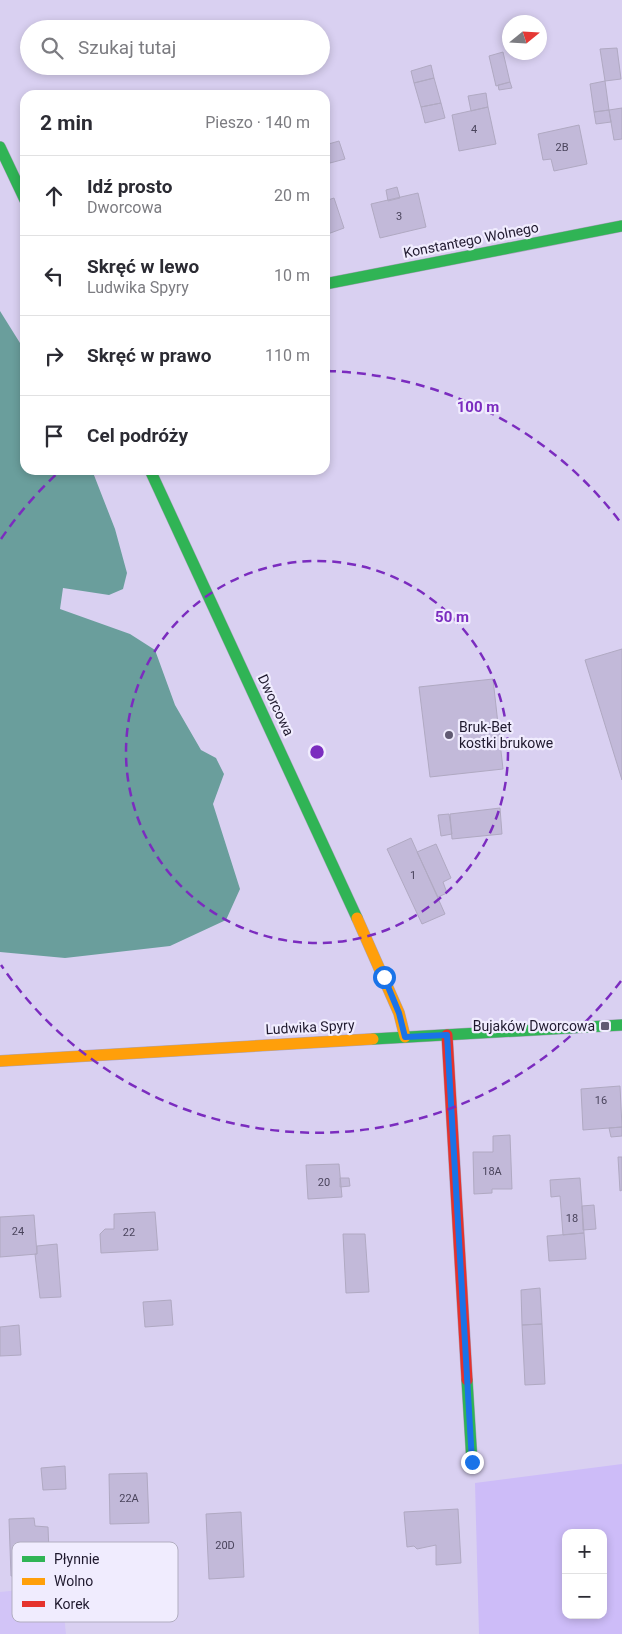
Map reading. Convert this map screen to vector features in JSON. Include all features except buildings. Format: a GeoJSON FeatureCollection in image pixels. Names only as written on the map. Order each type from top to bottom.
{"type":"FeatureCollection","features":[{"type":"Feature","properties":{"kind":"street"},"geometry":{"type":"LineString","coordinates":[[0,147],[20,189]]}},
{"type":"Feature","properties":{"kind":"street","name":"Konstantego Wolnego"},"geometry":{"type":"LineString","coordinates":[[330,283],[622,226]]}},
{"type":"Feature","properties":{"kind":"street","name":"Dworcowa"},"geometry":{"type":"LineString","coordinates":[[152,475],[381,969],[399,1013],[405,1037]]}},
{"type":"Feature","properties":{"kind":"street","name":"Ludwika Spyry"},"geometry":{"type":"LineString","coordinates":[[0,1061],[622,1025]]}},
{"type":"Feature","properties":{"kind":"street"},"geometry":{"type":"LineString","coordinates":[[447,1035],[472,1462]]}},
{"type":"Feature","properties":{"kind":"shaded area"},"geometry":{"type":"Polygon","coordinates":[[[0,311],[20,343],[20,475],[94,475],[115,529],[127,573],[123,589],[109,595],[63,588],[60,609],[130,634],[155,650],[175,705],[201,750],[216,758],[224,774],[213,804],[240,889],[226,920],[170,946],[65,958],[0,952],[0,311]]]}},
{"type":"Feature","properties":{"kind":"shaded area"},"geometry":{"type":"Polygon","coordinates":[[[622,1464],[622,1634],[479,1634],[475,1483],[622,1464]]]}},
{"type":"Feature","properties":{"kind":"shaded area"},"geometry":{"type":"Polygon","coordinates":[[[12,1591],[12,1622],[65,1622],[66,1634],[0,1634],[0,1592],[12,1591]]]}},
{"type":"Feature","properties":{"kind":"traffic: fast"},"geometry":{"type":"LineString","coordinates":[[0,147],[20,189]]}},
{"type":"Feature","properties":{"kind":"traffic: fast"},"geometry":{"type":"LineString","coordinates":[[330,283],[622,226]]}},
{"type":"Feature","properties":{"kind":"traffic: fast"},"geometry":{"type":"LineString","coordinates":[[152,475],[357,918]]}},
{"type":"Feature","properties":{"kind":"traffic: fast"},"geometry":{"type":"LineString","coordinates":[[373,1039],[622,1025]]}},
{"type":"Feature","properties":{"kind":"traffic: fast"},"geometry":{"type":"LineString","coordinates":[[467,1380],[472,1462]]}},
{"type":"Feature","properties":{"kind":"traffic: slow"},"geometry":{"type":"LineString","coordinates":[[357,918],[399,1013],[405,1037]]}},
{"type":"Feature","properties":{"kind":"traffic: slow"},"geometry":{"type":"LineString","coordinates":[[0,1061],[373,1039]]}},
{"type":"Feature","properties":{"kind":"traffic: jam"},"geometry":{"type":"LineString","coordinates":[[447,1035],[467,1380]]}},
{"type":"Feature","properties":{"kind":"place","name":"Bruk-Bet kostki brukowe"},"geometry":{"type":"Point","coordinates":[449,735]}},
{"type":"Feature","properties":{"kind":"place","name":"Bujaków Dworcowa"},"geometry":{"type":"Point","coordinates":[605,1026]}},
{"type":"Feature","properties":{"kind":"route"},"geometry":{"type":"LineString","coordinates":[[384,977],[399,1013],[405,1037],[447,1035],[472,1462]]}}]}
